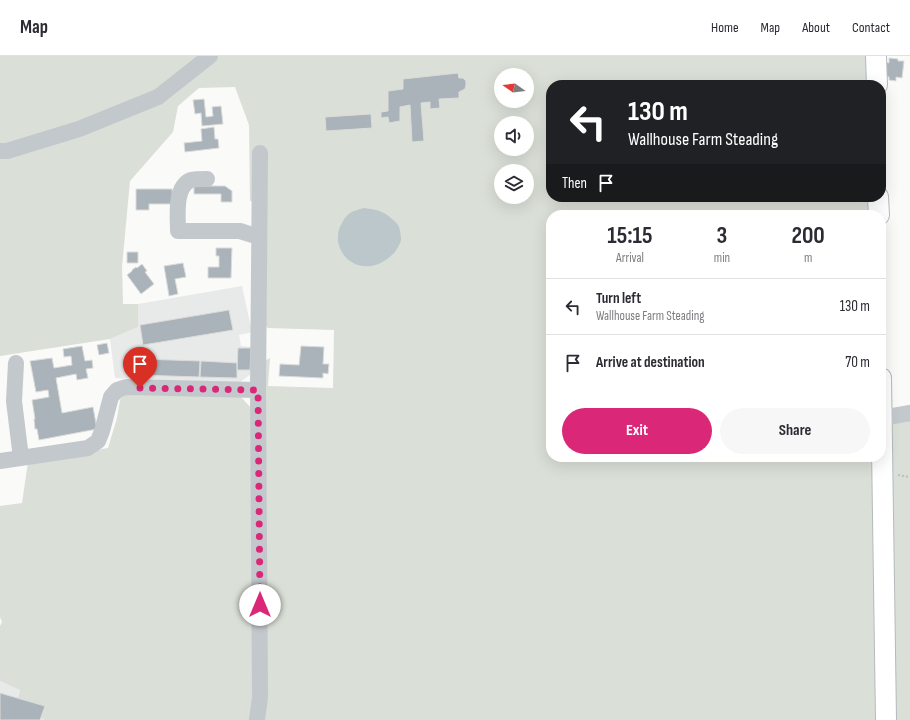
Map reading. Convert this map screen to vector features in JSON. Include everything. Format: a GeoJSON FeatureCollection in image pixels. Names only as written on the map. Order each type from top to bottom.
{"type":"FeatureCollection","features":[{"type":"Feature","properties":{"kind":"main road"},"geometry":{"type":"LineString","coordinates":[[876,56],[877,80]]}},
{"type":"Feature","properties":{"kind":"main road"},"geometry":{"type":"LineString","coordinates":[[883,462],[886,720]]}},
{"type":"Feature","properties":{"kind":"street"},"geometry":{"type":"LineString","coordinates":[[0,150],[7,151],[79,129],[158,97],[210,56]]}},
{"type":"Feature","properties":{"kind":"street"},"geometry":{"type":"LineString","coordinates":[[257,720],[260,697],[258,390],[260,153]]}},
{"type":"Feature","properties":{"kind":"street"},"geometry":{"type":"LineString","coordinates":[[207,179],[192,180],[185,183],[178,199],[178,231],[240,231],[259,237]]}},
{"type":"Feature","properties":{"kind":"street"},"geometry":{"type":"LineString","coordinates":[[16,363],[14,401],[21,458]]}},
{"type":"Feature","properties":{"kind":"street"},"geometry":{"type":"LineString","coordinates":[[0,460],[88,448],[98,441],[111,397],[117,390],[126,387],[258,390]]}},
{"type":"Feature","properties":{"kind":"street"},"geometry":{"type":"LineString","coordinates":[[886,417],[910,413]]}},
{"type":"Feature","properties":{"kind":"shaded area"},"geometry":{"type":"Polygon","coordinates":[[[0,56],[867,56],[868,80],[546,80],[546,202],[870,202],[870,210],[546,210],[546,462],[886,462],[886,428],[889,421],[910,418],[910,720],[261,720],[263,362],[270,358],[268,386],[333,388],[334,330],[268,328],[262,323],[265,202],[250,201],[249,125],[235,87],[199,88],[178,106],[173,132],[130,181],[122,267],[123,304],[138,304],[138,327],[110,339],[0,356],[0,56]]]}},
{"type":"Feature","properties":{"kind":"shaded area"},"geometry":{"type":"Polygon","coordinates":[[[364,208],[373,209],[384,213],[398,225],[401,235],[401,240],[394,253],[384,261],[372,266],[363,266],[350,261],[341,250],[338,237],[339,230],[345,218],[352,212],[364,208]]]}},
{"type":"Feature","properties":{"kind":"shaded area"},"geometry":{"type":"Polygon","coordinates":[[[242,286],[252,332],[239,335],[241,346],[251,347],[255,371],[239,383],[115,378],[110,339],[138,327],[138,304],[242,286]]]}},
{"type":"Feature","properties":{"kind":"shaded area"},"geometry":{"type":"Polygon","coordinates":[[[121,395],[240,396],[252,409],[252,720],[45,720],[41,718],[44,706],[18,698],[20,690],[0,681],[0,626],[2,622],[0,617],[0,506],[22,503],[28,462],[108,448],[117,418],[121,395]]]}},
{"type":"Feature","properties":{"kind":"shaded area"},"geometry":{"type":"Polygon","coordinates":[[[0,681],[20,690],[18,698],[45,706],[45,720],[0,720],[0,681]]]}},
{"type":"Feature","properties":{"kind":"building"},"geometry":{"type":"Polygon","coordinates":[[[889,58],[904,61],[902,78],[896,77],[896,81],[889,80],[889,77],[886,76],[886,62],[889,63],[889,58]]]}},
{"type":"Feature","properties":{"kind":"building"},"geometry":{"type":"Polygon","coordinates":[[[458,73],[459,78],[463,78],[466,81],[465,89],[459,92],[459,98],[439,99],[440,108],[430,109],[430,102],[421,103],[424,141],[412,142],[410,105],[400,107],[400,121],[389,123],[388,117],[381,118],[381,112],[388,111],[388,91],[403,89],[403,79],[458,73]]]}},
{"type":"Feature","properties":{"kind":"building"},"geometry":{"type":"Polygon","coordinates":[[[204,99],[206,117],[213,116],[212,107],[221,106],[223,124],[202,126],[201,113],[195,114],[193,100],[204,99]]]}},
{"type":"Feature","properties":{"kind":"building"},"geometry":{"type":"Polygon","coordinates":[[[371,114],[372,128],[326,131],[325,117],[371,114]]]}},
{"type":"Feature","properties":{"kind":"building"},"geometry":{"type":"Polygon","coordinates":[[[214,127],[215,139],[218,139],[219,148],[185,152],[184,143],[202,141],[201,129],[214,127]]]}},
{"type":"Feature","properties":{"kind":"building"},"geometry":{"type":"Polygon","coordinates":[[[194,186],[225,186],[232,191],[232,202],[221,202],[221,194],[194,194],[194,186]]]}},
{"type":"Feature","properties":{"kind":"building"},"geometry":{"type":"Polygon","coordinates":[[[136,189],[172,189],[173,204],[149,204],[149,210],[136,210],[136,189]]]}},
{"type":"Feature","properties":{"kind":"building"},"geometry":{"type":"Polygon","coordinates":[[[216,248],[232,248],[231,278],[208,278],[208,267],[219,267],[219,256],[216,256],[216,248]]]}},
{"type":"Feature","properties":{"kind":"building"},"geometry":{"type":"Polygon","coordinates":[[[127,252],[138,252],[138,263],[127,263],[127,252]]]}},
{"type":"Feature","properties":{"kind":"building"},"geometry":{"type":"Polygon","coordinates":[[[183,263],[186,277],[175,279],[178,294],[169,296],[164,266],[183,263]]]}},
{"type":"Feature","properties":{"kind":"building"},"geometry":{"type":"Polygon","coordinates":[[[142,264],[147,271],[145,272],[154,284],[141,294],[127,275],[142,264]]]}},
{"type":"Feature","properties":{"kind":"building"},"geometry":{"type":"Polygon","coordinates":[[[229,310],[233,330],[143,345],[140,325],[229,310]]]}},
{"type":"Feature","properties":{"kind":"building"},"geometry":{"type":"Polygon","coordinates":[[[107,343],[109,353],[99,355],[97,345],[107,343]]]}},
{"type":"Feature","properties":{"kind":"building"},"geometry":{"type":"Polygon","coordinates":[[[82,346],[85,361],[92,360],[93,368],[86,369],[88,378],[77,380],[76,374],[56,378],[62,413],[93,407],[97,429],[39,440],[37,429],[35,429],[32,400],[49,397],[48,390],[36,392],[30,361],[52,358],[54,368],[72,365],[71,356],[64,357],[63,349],[82,346]]]}},
{"type":"Feature","properties":{"kind":"building"},"geometry":{"type":"Polygon","coordinates":[[[301,346],[324,347],[323,364],[329,364],[328,374],[323,373],[323,378],[279,376],[280,364],[299,365],[301,346]]]}},
{"type":"Feature","properties":{"kind":"building"},"geometry":{"type":"Polygon","coordinates":[[[238,348],[251,348],[250,370],[237,370],[238,348]]]}},
{"type":"Feature","properties":{"kind":"building"},"geometry":{"type":"Polygon","coordinates":[[[141,359],[200,361],[199,377],[140,375],[141,359]]]}},
{"type":"Feature","properties":{"kind":"building"},"geometry":{"type":"Polygon","coordinates":[[[201,361],[237,363],[237,378],[200,377],[201,361]]]}},
{"type":"Feature","properties":{"kind":"building"},"geometry":{"type":"Polygon","coordinates":[[[0,693],[45,706],[40,720],[0,720],[0,693]]]}},
{"type":"Feature","properties":{"kind":"route"},"geometry":{"type":"LineString","coordinates":[[140,388],[258,390],[260,605]]}}]}
